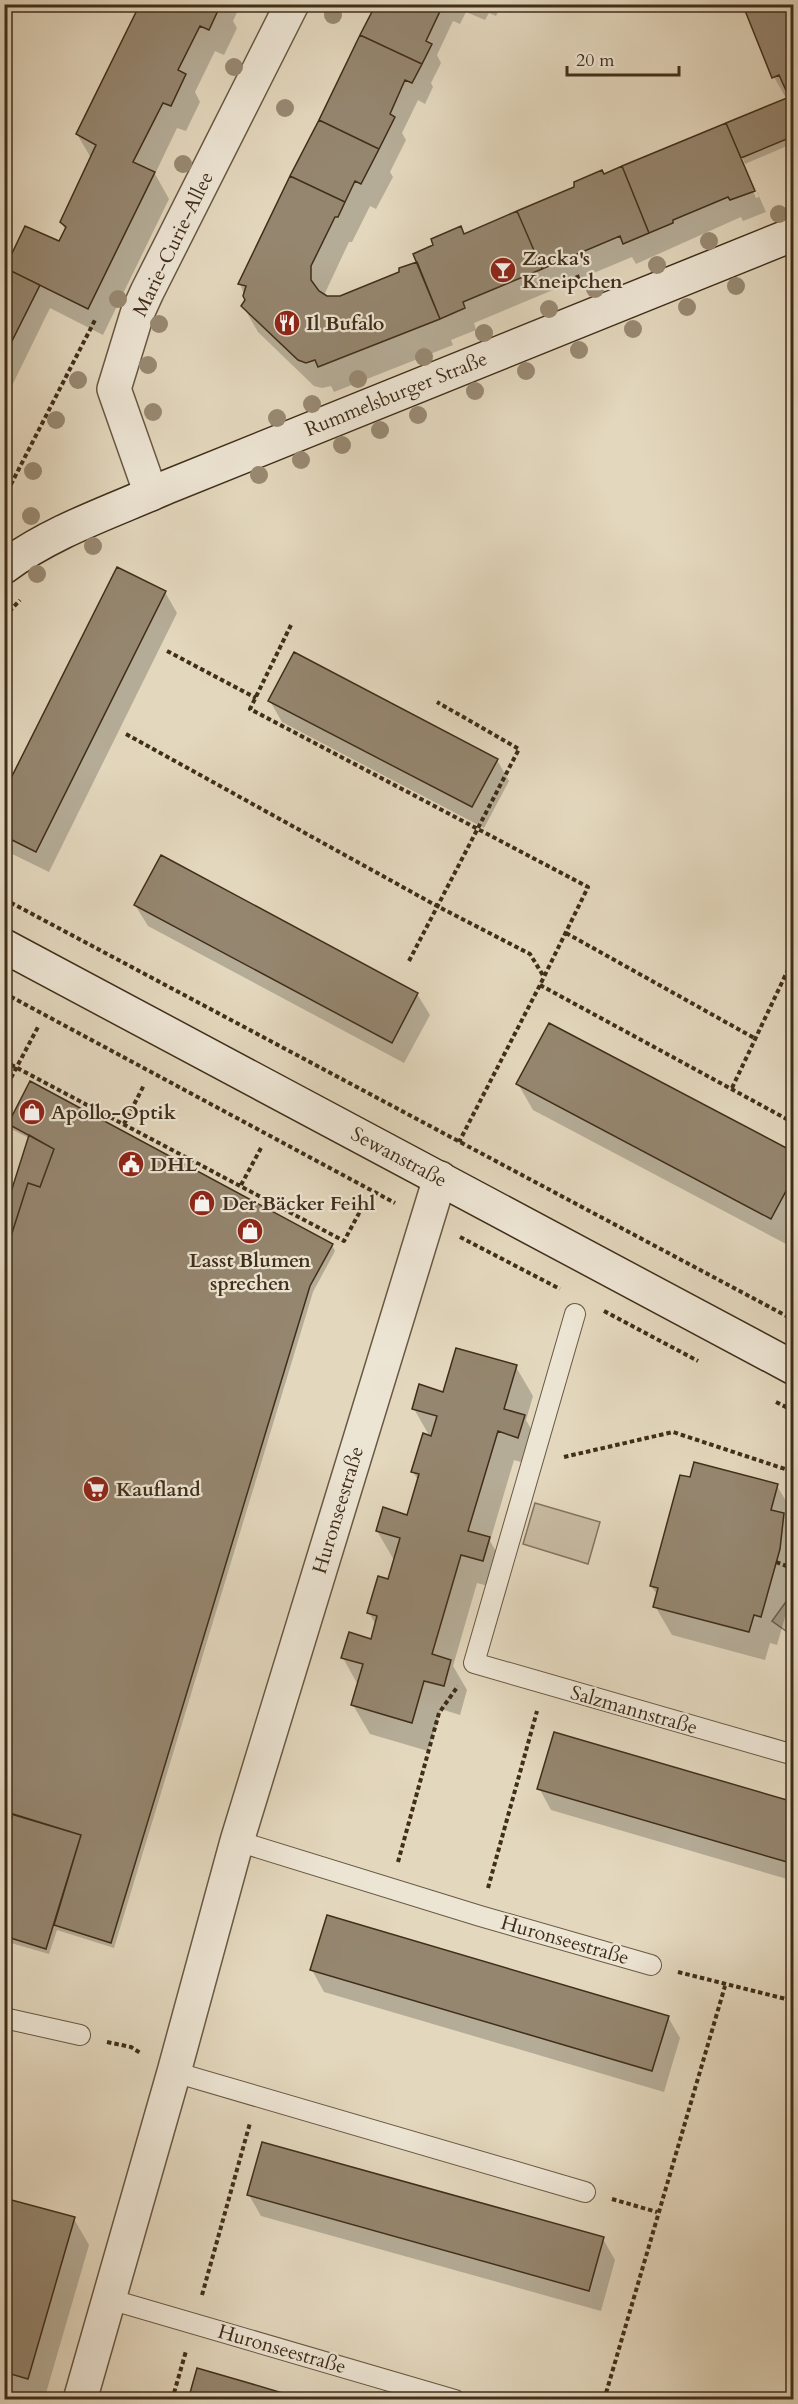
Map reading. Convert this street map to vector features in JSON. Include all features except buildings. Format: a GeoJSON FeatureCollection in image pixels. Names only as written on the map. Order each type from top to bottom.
{"type":"FeatureCollection","features":[{"type":"Feature","properties":{"kind":"street","name":"Marie-Curie-Allee"},"geometry":{"type":"LineString","coordinates":[[151,494],[114,389],[137,314],[147,292],[292,4]]}},
{"type":"Feature","properties":{"kind":"street","name":"Rummelsburger Straße"},"geometry":{"type":"LineString","coordinates":[[4,567],[32,549],[151,494],[794,234]]}},
{"type":"Feature","properties":{"kind":"street","name":"Sewanstraße"},"geometry":{"type":"LineString","coordinates":[[4,946],[794,1368]]}},
{"type":"Feature","properties":{"kind":"street","name":"Huronseestraße"},"geometry":{"type":"LineString","coordinates":[[80,2400],[174,2073],[237,1841],[440,1178]]}},
{"type":"Feature","properties":{"kind":"lane"},"geometry":{"type":"LineString","coordinates":[[474,1663],[575,1314]]}},
{"type":"Feature","properties":{"kind":"lane","name":"Salzmannstraße"},"geometry":{"type":"LineString","coordinates":[[474,1663],[794,1755]]}},
{"type":"Feature","properties":{"kind":"lane","name":"Huronseestraße"},"geometry":{"type":"LineString","coordinates":[[237,1841],[480,1916],[651,1965]]}},
{"type":"Feature","properties":{"kind":"lane"},"geometry":{"type":"LineString","coordinates":[[4,2018],[80,2035]]}},
{"type":"Feature","properties":{"kind":"lane"},"geometry":{"type":"LineString","coordinates":[[174,2073],[585,2192]]}},
{"type":"Feature","properties":{"kind":"lane","name":"Huronseestraße"},"geometry":{"type":"LineString","coordinates":[[109,2299],[455,2400]]}},
{"type":"Feature","properties":{"kind":"path"},"geometry":{"type":"LineString","coordinates":[[4,498],[98,314]]}},
{"type":"Feature","properties":{"kind":"path"},"geometry":{"type":"LineString","coordinates":[[291,625],[250,709],[588,887],[468,1125]]}},
{"type":"Feature","properties":{"kind":"path"},"geometry":{"type":"LineString","coordinates":[[167,651],[255,698]]}},
{"type":"Feature","properties":{"kind":"path"},"geometry":{"type":"LineString","coordinates":[[409,961],[519,749],[436,702]]}},
{"type":"Feature","properties":{"kind":"path"},"geometry":{"type":"LineString","coordinates":[[126,734],[437,906],[530,954],[544,977]]}},
{"type":"Feature","properties":{"kind":"path"},"geometry":{"type":"LineString","coordinates":[[4,898],[794,1320]]}},
{"type":"Feature","properties":{"kind":"path"},"geometry":{"type":"LineString","coordinates":[[566,933],[756,1039]]}},
{"type":"Feature","properties":{"kind":"path"},"geometry":{"type":"LineString","coordinates":[[732,1088],[794,957]]}},
{"type":"Feature","properties":{"kind":"path"},"geometry":{"type":"LineString","coordinates":[[540,985],[794,1123]]}},
{"type":"Feature","properties":{"kind":"path"},"geometry":{"type":"LineString","coordinates":[[4,993],[403,1208]]}},
{"type":"Feature","properties":{"kind":"path"},"geometry":{"type":"LineString","coordinates":[[4,1091],[38,1027]]}},
{"type":"Feature","properties":{"kind":"path"},"geometry":{"type":"LineString","coordinates":[[4,1061],[344,1241],[364,1204]]}},
{"type":"Feature","properties":{"kind":"path"},"geometry":{"type":"LineString","coordinates":[[124,1124],[144,1084]]}},
{"type":"Feature","properties":{"kind":"path"},"geometry":{"type":"LineString","coordinates":[[4,1148],[10,1151],[4,1167]]}},
{"type":"Feature","properties":{"kind":"path"},"geometry":{"type":"LineString","coordinates":[[240,1185],[261,1148]]}},
{"type":"Feature","properties":{"kind":"path"},"geometry":{"type":"LineString","coordinates":[[481,1248],[562,1290]]}},
{"type":"Feature","properties":{"kind":"path"},"geometry":{"type":"LineString","coordinates":[[603,1311],[698,1361]]}},
{"type":"Feature","properties":{"kind":"path"},"geometry":{"type":"LineString","coordinates":[[772,1400],[794,1411]]}},
{"type":"Feature","properties":{"kind":"path"},"geometry":{"type":"LineString","coordinates":[[531,1464],[673,1432],[794,1472]]}},
{"type":"Feature","properties":{"kind":"path"},"geometry":{"type":"LineString","coordinates":[[776,1562],[792,1568],[794,1540]]}},
{"type":"Feature","properties":{"kind":"path"},"geometry":{"type":"LineString","coordinates":[[390,1889],[439,1713],[474,1663]]}},
{"type":"Feature","properties":{"kind":"path"},"geometry":{"type":"LineString","coordinates":[[480,1916],[545,1684]]}},
{"type":"Feature","properties":{"kind":"path"},"geometry":{"type":"LineString","coordinates":[[651,1965],[725,1986],[794,2001]]}},
{"type":"Feature","properties":{"kind":"path"},"geometry":{"type":"LineString","coordinates":[[604,2400],[657,2212],[725,1986]]}},
{"type":"Feature","properties":{"kind":"path"},"geometry":{"type":"LineString","coordinates":[[80,2035],[131,2047],[174,2073]]}},
{"type":"Feature","properties":{"kind":"path"},"geometry":{"type":"LineString","coordinates":[[172,2400],[258,2096]]}},
{"type":"Feature","properties":{"kind":"path"},"geometry":{"type":"LineString","coordinates":[[585,2192],[657,2212]]}},
{"type":"Feature","properties":{"kind":"shaded area"},"geometry":{"type":"Polygon","coordinates":[[[535,1503],[600,1522],[588,1564],[523,1544],[535,1503]]]}},
{"type":"Feature","properties":{"kind":"shaded area"},"geometry":{"type":"Polygon","coordinates":[[[793,1592],[793,1636],[772,1621],[793,1592]]]}},
{"type":"Feature","properties":{"kind":"place","name":"Zacka's Kneipchen"},"geometry":{"type":"Point","coordinates":[503,270]}},
{"type":"Feature","properties":{"kind":"place","name":"Il Bufalo"},"geometry":{"type":"Point","coordinates":[287,323]}},
{"type":"Feature","properties":{"kind":"place","name":"Apollo-Optik"},"geometry":{"type":"Point","coordinates":[32,1112]}},
{"type":"Feature","properties":{"kind":"place","name":"DHL"},"geometry":{"type":"Point","coordinates":[131,1164]}},
{"type":"Feature","properties":{"kind":"place","name":"Der Bäcker Feihl"},"geometry":{"type":"Point","coordinates":[202,1203]}},
{"type":"Feature","properties":{"kind":"place","name":"Lasst Blumen sprechen"},"geometry":{"type":"Point","coordinates":[250,1231]}},
{"type":"Feature","properties":{"kind":"place","name":"Kaufland"},"geometry":{"type":"Point","coordinates":[96,1489]}}]}
